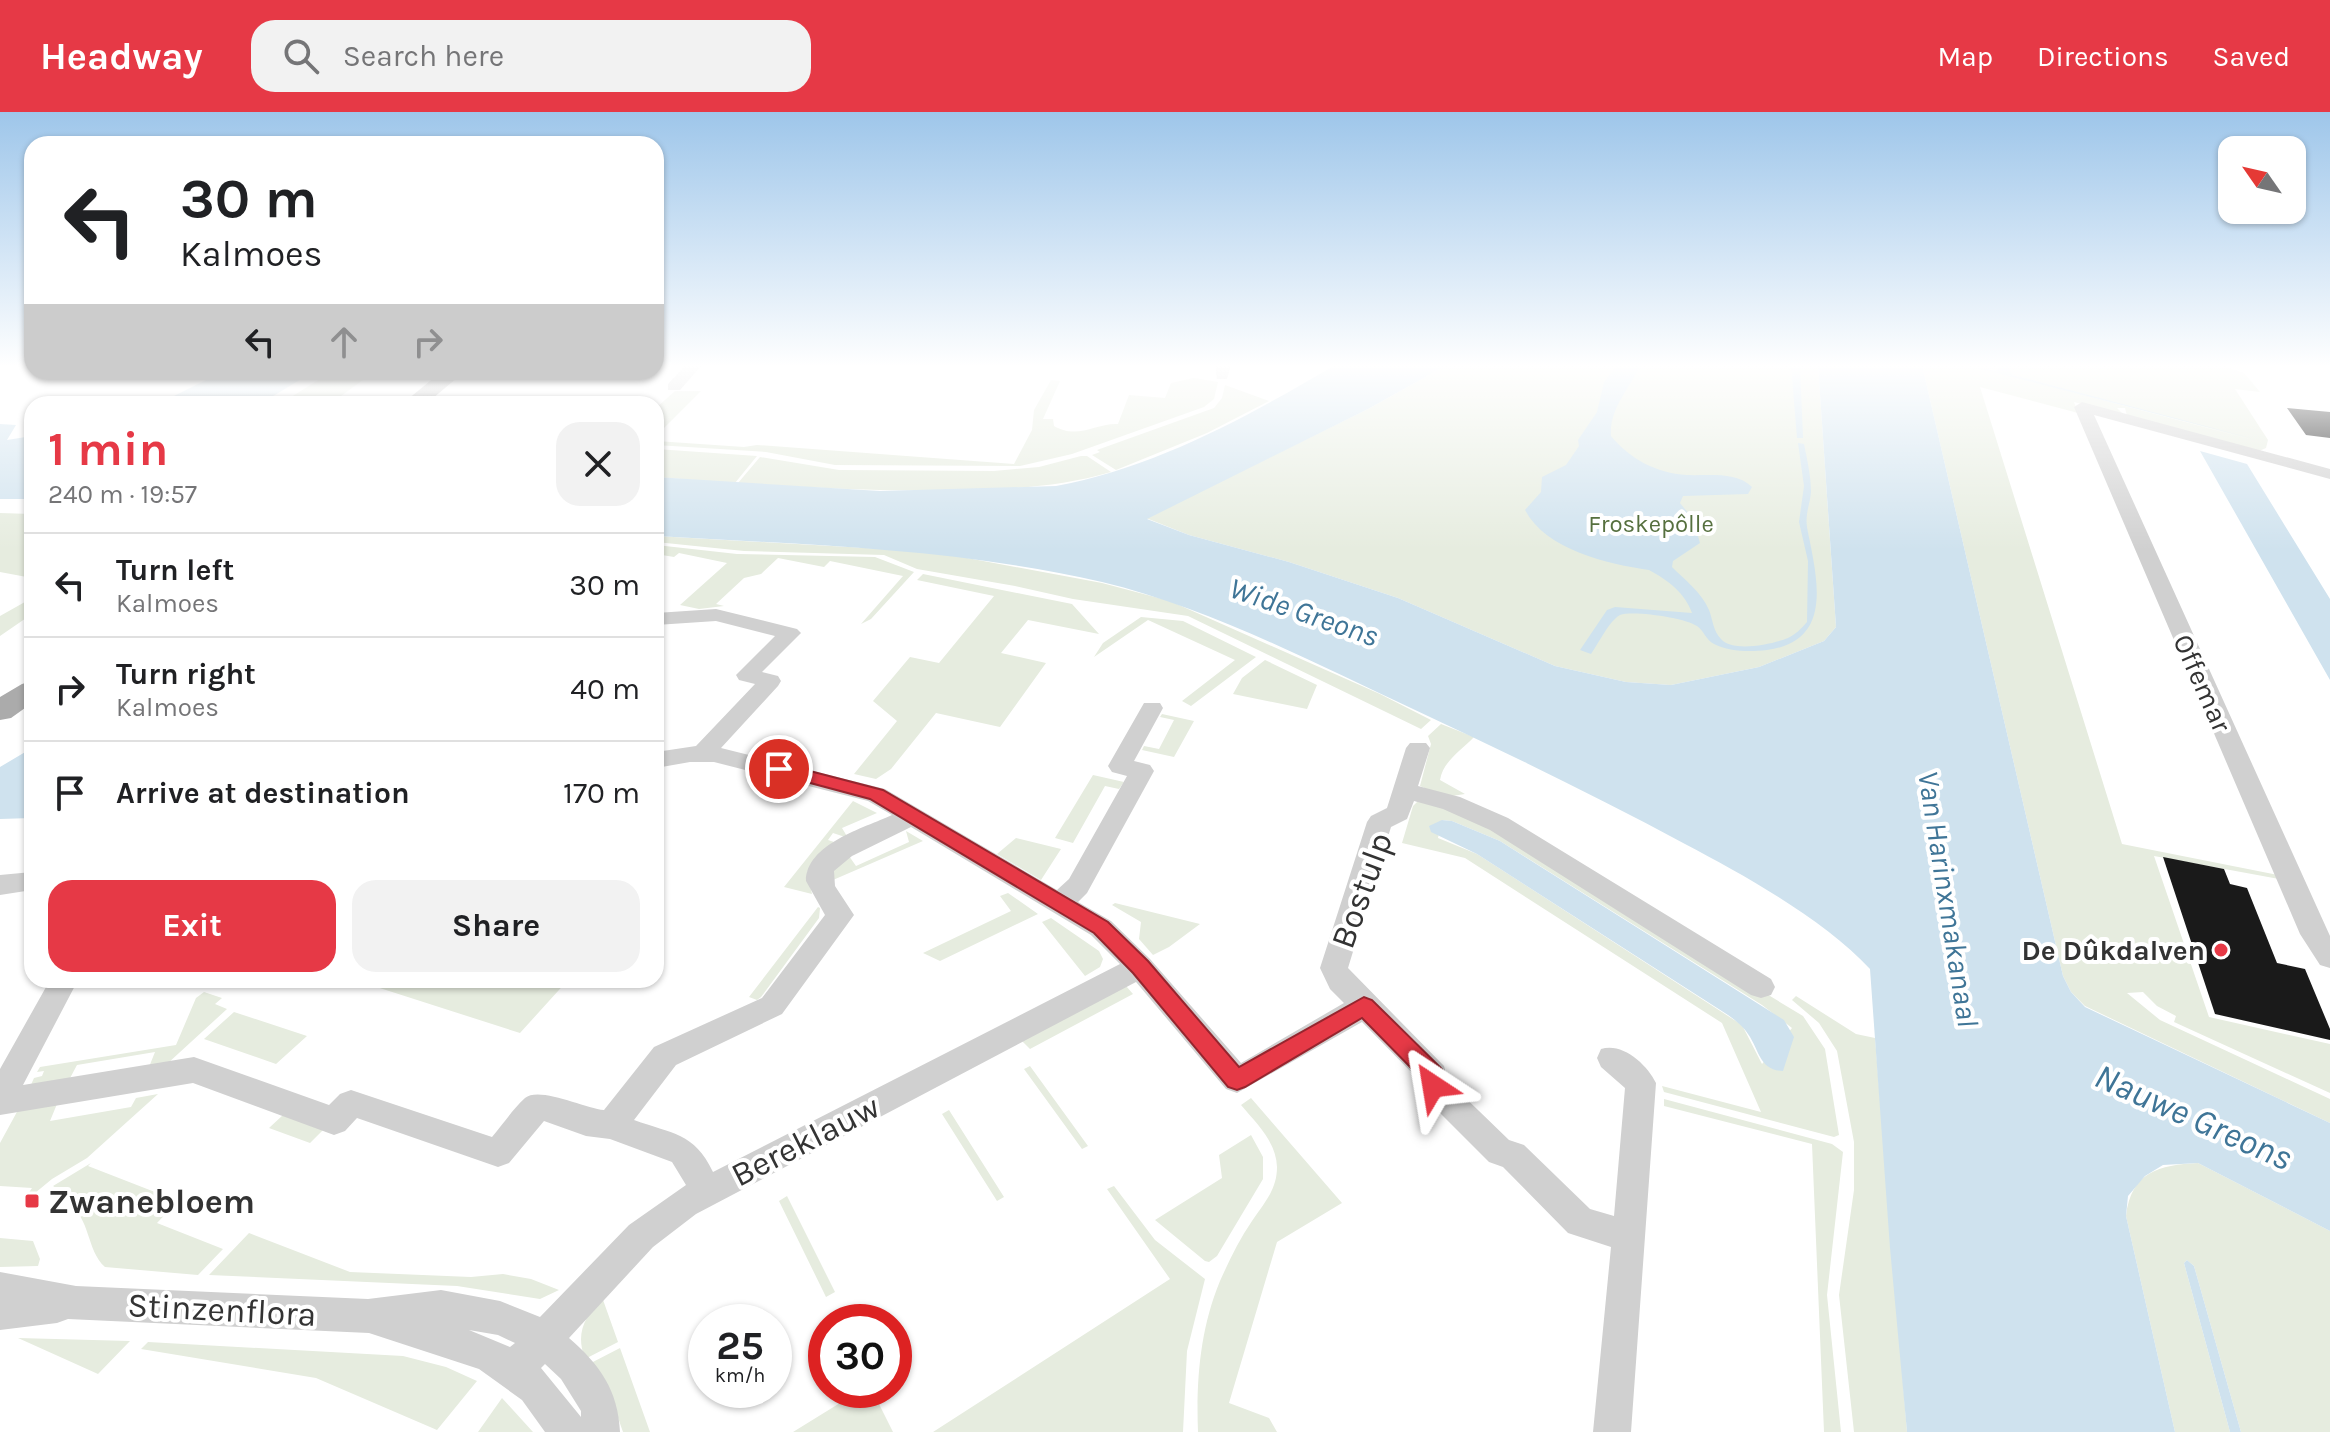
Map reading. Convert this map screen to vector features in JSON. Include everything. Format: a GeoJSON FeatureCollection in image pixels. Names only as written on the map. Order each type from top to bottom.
{"type":"FeatureCollection","features":[{"type":"Feature","properties":{"kind":"main road"},"geometry":{"type":"LineString","coordinates":[[0,688],[24,672]]}},
{"type":"Feature","properties":{"kind":"main road"},"geometry":{"type":"LineString","coordinates":[[0,711],[24,695]]}},
{"type":"Feature","properties":{"kind":"street","name":"Offemar"},"geometry":{"type":"LineString","coordinates":[[2091,427],[2314,934],[2330,957]]}},
{"type":"Feature","properties":{"kind":"street","name":"Offemar"},"geometry":{"type":"LineString","coordinates":[[2155,427],[2330,474]]}},
{"type":"Feature","properties":{"kind":"street"},"geometry":{"type":"LineString","coordinates":[[664,618],[716,615],[790,633],[747,675],[770,681],[703,753]]}},
{"type":"Feature","properties":{"kind":"street"},"geometry":{"type":"LineString","coordinates":[[1060,903],[1078,886],[1142,771],[1120,766],[1152,708]]}},
{"type":"Feature","properties":{"kind":"street","name":"Bostulp"},"geometry":{"type":"LineString","coordinates":[[1418,748],[1398,813],[1380,822],[1335,961],[1336,975],[1433,1075],[1433,1086],[1500,1152],[1513,1155],[1580,1222],[1629,1236]]}},
{"type":"Feature","properties":{"kind":"street"},"geometry":{"type":"LineString","coordinates":[[664,759],[703,753],[860,789],[912,815],[1101,928],[1140,967],[1237,1080],[1364,1006]]}},
{"type":"Feature","properties":{"kind":"street"},"geometry":{"type":"LineString","coordinates":[[1405,791],[1451,803],[1499,824],[1761,987]]}},
{"type":"Feature","properties":{"kind":"street"},"geometry":{"type":"LineString","coordinates":[[611,1125],[665,1056],[772,1006],[840,915],[819,875],[827,860],[838,851],[896,827],[912,815]]}},
{"type":"Feature","properties":{"kind":"street"},"geometry":{"type":"LineString","coordinates":[[0,885],[24,882]]}},
{"type":"Feature","properties":{"kind":"street","name":"Bereklauw"},"geometry":{"type":"LineString","coordinates":[[513,1371],[641,1236],[665,1215],[705,1191],[1140,967]]}},
{"type":"Feature","properties":{"kind":"street"},"geometry":{"type":"LineString","coordinates":[[1,1096],[60,988]]}},
{"type":"Feature","properties":{"kind":"street"},"geometry":{"type":"LineString","coordinates":[[1612,1058],[1641,1083],[1612,1432]]}},
{"type":"Feature","properties":{"kind":"street"},"geometry":{"type":"LineString","coordinates":[[1,1096],[194,1070],[334,1121],[351,1103],[498,1153],[538,1105],[586,1122],[611,1125],[683,1152],[692,1162],[705,1191]]}},
{"type":"Feature","properties":{"kind":"street","name":"Stinzenflora"},"geometry":{"type":"LineString","coordinates":[[0,1289],[76,1303],[368,1316],[452,1309],[500,1318],[544,1339],[574,1366],[600,1406],[601,1432]]}},
{"type":"Feature","properties":{"kind":"street","name":"Stinzenflora"},"geometry":{"type":"LineString","coordinates":[[0,1313],[76,1303]]}},
{"type":"Feature","properties":{"kind":"street","name":"Stinzenflora"},"geometry":{"type":"LineString","coordinates":[[368,1316],[489,1354],[535,1387],[569,1432]]}},
{"type":"Feature","properties":{"kind":"green space"},"geometry":{"type":"Polygon","coordinates":[[[1032,427],[1079,431],[1098,427],[1149,427],[1072,454],[1020,466],[835,465],[766,452],[664,446],[664,442],[744,447],[757,445],[1014,464],[1032,427]]]}},
{"type":"Feature","properties":{"kind":"green space"},"geometry":{"type":"Polygon","coordinates":[[[1162,427],[1219,427],[1116,470],[1092,455],[1100,452],[1097,450],[1162,427]]]}},
{"type":"Feature","properties":{"kind":"green space","name":"Froskepôlle"},"geometry":{"type":"Polygon","coordinates":[[[1332,427],[1822,427],[1836,627],[1824,641],[1759,667],[1671,685],[1626,682],[1555,666],[1398,598],[1289,562],[1189,535],[1146,518],[1332,427]]]}},
{"type":"Feature","properties":{"kind":"green space"},"geometry":{"type":"Polygon","coordinates":[[[1936,427],[1992,427],[2122,844],[2278,875],[2279,879],[2154,856],[2209,1017],[2330,1044],[2330,1093],[2174,1022],[2176,1016],[2157,1006],[2143,992],[2127,993],[2160,1020],[2330,1099],[2330,1123],[2085,1006],[2071,992],[2063,976],[1936,427]]]}},
{"type":"Feature","properties":{"kind":"green space"},"geometry":{"type":"Polygon","coordinates":[[[2167,427],[2203,427],[2257,441],[2204,427],[2259,427],[2268,440],[2266,448],[2259,451],[2167,427]]]}},
{"type":"Feature","properties":{"kind":"green space"},"geometry":{"type":"Polygon","coordinates":[[[664,450],[757,456],[735,483],[664,478],[664,450]]]}},
{"type":"Feature","properties":{"kind":"green space"},"geometry":{"type":"Polygon","coordinates":[[[1087,456],[1111,472],[1054,484],[979,490],[876,490],[738,483],[760,457],[839,470],[994,471],[1039,467],[1087,456]]]}},
{"type":"Feature","properties":{"kind":"green space"},"geometry":{"type":"Polygon","coordinates":[[[0,513],[24,514],[24,576],[0,572],[0,513]]]}},
{"type":"Feature","properties":{"kind":"green space"},"geometry":{"type":"Polygon","coordinates":[[[664,536],[935,552],[1102,583],[1170,601],[1380,694],[1431,720],[1421,729],[1188,616],[1073,599],[917,569],[884,555],[744,551],[664,543],[664,536]]]}},
{"type":"Feature","properties":{"kind":"green space"},"geometry":{"type":"Polygon","coordinates":[[[664,546],[737,554],[875,557],[914,572],[871,619],[861,624],[903,576],[830,561],[824,567],[778,558],[761,574],[744,578],[716,604],[724,606],[699,609],[680,605],[727,563],[679,553],[674,557],[664,555],[664,546]]]}},
{"type":"Feature","properties":{"kind":"green space"},"geometry":{"type":"Polygon","coordinates":[[[923,574],[1072,604],[1099,634],[1028,620],[1001,653],[1046,663],[1000,727],[936,713],[891,769],[876,779],[854,774],[897,721],[873,701],[910,657],[939,663],[994,596],[917,580],[923,574]]]}},
{"type":"Feature","properties":{"kind":"green space"},"geometry":{"type":"Polygon","coordinates":[[[24,602],[24,620],[0,636],[0,616],[24,602]]]}},
{"type":"Feature","properties":{"kind":"green space"},"geometry":{"type":"Polygon","coordinates":[[[1141,617],[1183,621],[1256,657],[1191,706],[1182,701],[1235,660],[1148,620],[1094,657],[1103,643],[1141,617]]]}},
{"type":"Feature","properties":{"kind":"green space"},"geometry":{"type":"Polygon","coordinates":[[[1265,660],[1317,685],[1307,709],[1233,694],[1242,678],[1265,660]]]}},
{"type":"Feature","properties":{"kind":"green space"},"geometry":{"type":"Polygon","coordinates":[[[1162,714],[1194,721],[1174,757],[1142,750],[1144,746],[1159,749],[1174,720],[1160,717],[1162,714]]]}},
{"type":"Feature","properties":{"kind":"green space"},"geometry":{"type":"Polygon","coordinates":[[[1441,724],[1474,737],[1449,762],[1440,780],[1465,794],[1445,797],[1420,786],[1431,744],[1428,736],[1441,724]]]}},
{"type":"Feature","properties":{"kind":"green space"},"geometry":{"type":"Polygon","coordinates":[[[1093,775],[1124,782],[1119,789],[1105,786],[1073,843],[1055,838],[1093,775]]]}},
{"type":"Feature","properties":{"kind":"green space"},"geometry":{"type":"Polygon","coordinates":[[[853,801],[877,813],[842,828],[848,838],[833,833],[828,840],[837,843],[819,854],[807,872],[812,894],[784,887],[853,801]]]}},
{"type":"Feature","properties":{"kind":"green space"},"geometry":{"type":"Polygon","coordinates":[[[1418,801],[1470,815],[1803,1016],[1825,1049],[1839,1135],[1834,1137],[1664,1092],[1662,1086],[1761,1112],[1722,1023],[1465,858],[1402,843],[1413,806],[1418,801]],[[1442,820],[1438,838],[1477,854],[1742,1025],[1762,1064],[1792,1028],[1762,1005],[1500,841],[1452,821],[1442,820]]]}},
{"type":"Feature","properties":{"kind":"green space"},"geometry":{"type":"Polygon","coordinates":[[[906,831],[923,841],[833,880],[834,868],[849,856],[856,866],[909,842],[906,831]]]}},
{"type":"Feature","properties":{"kind":"green space"},"geometry":{"type":"Polygon","coordinates":[[[1016,838],[1061,849],[1041,880],[997,854],[1016,838]]]}},
{"type":"Feature","properties":{"kind":"green space"},"geometry":{"type":"Polygon","coordinates":[[[1008,893],[1038,914],[940,961],[923,953],[1011,911],[1000,896],[1008,893]]]}},
{"type":"Feature","properties":{"kind":"green space"},"geometry":{"type":"Polygon","coordinates":[[[1115,903],[1200,924],[1153,955],[1139,939],[1141,922],[1112,905],[1115,903]]]}},
{"type":"Feature","properties":{"kind":"green space"},"geometry":{"type":"Polygon","coordinates":[[[818,907],[819,918],[761,997],[757,1000],[749,997],[818,907]]]}},
{"type":"Feature","properties":{"kind":"green space"},"geometry":{"type":"Polygon","coordinates":[[[1051,918],[1099,951],[1103,959],[1100,967],[1085,976],[1042,922],[1051,918]]]}},
{"type":"Feature","properties":{"kind":"green space"},"geometry":{"type":"Polygon","coordinates":[[[1126,986],[1133,994],[1030,1049],[1022,1041],[1126,986]]]}},
{"type":"Feature","properties":{"kind":"green space"},"geometry":{"type":"Polygon","coordinates":[[[380,988],[561,988],[520,1033],[380,988]]]}},
{"type":"Feature","properties":{"kind":"green space"},"geometry":{"type":"Polygon","coordinates":[[[204,992],[222,998],[215,1004],[227,1009],[167,1064],[149,1067],[155,1052],[77,1065],[69,1080],[30,1087],[34,1078],[42,1076],[44,1071],[37,1072],[40,1067],[176,1045],[196,998],[204,992]]]}},
{"type":"Feature","properties":{"kind":"green space"},"geometry":{"type":"Polygon","coordinates":[[[1796,996],[1856,1034],[1875,1038],[1907,1432],[1854,1432],[1839,1295],[1854,1190],[1854,1142],[1837,1051],[1819,1023],[1792,1000],[1796,996]]]}},
{"type":"Feature","properties":{"kind":"green space"},"geometry":{"type":"Polygon","coordinates":[[[234,1012],[307,1036],[276,1064],[204,1039],[234,1012]]]}},
{"type":"Feature","properties":{"kind":"green space"},"geometry":{"type":"Polygon","coordinates":[[[1030,1066],[1088,1146],[1082,1149],[1024,1069],[1030,1066]]]}},
{"type":"Feature","properties":{"kind":"green space"},"geometry":{"type":"Polygon","coordinates":[[[158,1094],[87,1158],[35,1193],[34,1200],[24,1200],[32,1188],[0,1186],[0,1143],[18,1110],[57,1104],[50,1121],[131,1107],[136,1098],[158,1094]]]}},
{"type":"Feature","properties":{"kind":"green space"},"geometry":{"type":"Polygon","coordinates":[[[1251,1098],[1342,1203],[1277,1242],[1229,1403],[1269,1418],[1277,1432],[1198,1432],[1201,1355],[1213,1299],[1234,1251],[1275,1183],[1277,1167],[1273,1149],[1241,1105],[1251,1098]]]}},
{"type":"Feature","properties":{"kind":"green space"},"geometry":{"type":"Polygon","coordinates":[[[1664,1099],[1832,1144],[1843,1152],[1827,1295],[1841,1432],[1824,1432],[1812,1144],[1664,1106],[1664,1099]]]}},
{"type":"Feature","properties":{"kind":"green space"},"geometry":{"type":"Polygon","coordinates":[[[949,1110],[1004,1197],[997,1201],[942,1114],[949,1110]]]}},
{"type":"Feature","properties":{"kind":"green space"},"geometry":{"type":"Polygon","coordinates":[[[283,1115],[323,1130],[310,1143],[269,1128],[283,1115]]]}},
{"type":"Feature","properties":{"kind":"green space"},"geometry":{"type":"Polygon","coordinates":[[[1251,1135],[1263,1157],[1263,1179],[1217,1256],[1209,1262],[1205,1261],[1155,1220],[1222,1178],[1219,1155],[1251,1135]]]}},
{"type":"Feature","properties":{"kind":"green space"},"geometry":{"type":"Polygon","coordinates":[[[91,1163],[88,1166],[178,1201],[157,1223],[223,1249],[198,1275],[105,1267],[94,1252],[81,1217],[68,1204],[73,1200],[53,1186],[91,1163]]]}},
{"type":"Feature","properties":{"kind":"green space"},"geometry":{"type":"Polygon","coordinates":[[[2198,1163],[2330,1231],[2330,1432],[2241,1432],[2194,1266],[2187,1260],[2184,1263],[2230,1432],[2175,1432],[2126,1216],[2134,1189],[2149,1174],[2171,1166],[2198,1163]]]}},
{"type":"Feature","properties":{"kind":"green space"},"geometry":{"type":"Polygon","coordinates":[[[1114,1186],[1155,1240],[1205,1279],[1187,1351],[1183,1432],[933,1432],[1170,1279],[1107,1189],[1114,1186]]]}},
{"type":"Feature","properties":{"kind":"green space"},"geometry":{"type":"Polygon","coordinates":[[[787,1196],[835,1292],[826,1297],[779,1201],[787,1196]]]}},
{"type":"Feature","properties":{"kind":"green space"},"geometry":{"type":"Polygon","coordinates":[[[249,1233],[350,1272],[471,1277],[503,1274],[531,1279],[559,1290],[540,1299],[457,1286],[209,1275],[249,1233]]]}},
{"type":"Feature","properties":{"kind":"green space"},"geometry":{"type":"Polygon","coordinates":[[[0,1238],[33,1241],[40,1259],[38,1266],[0,1267],[0,1238]]]}},
{"type":"Feature","properties":{"kind":"green space"},"geometry":{"type":"Polygon","coordinates":[[[602,1297],[618,1342],[585,1359],[581,1341],[583,1326],[602,1297]]]}},
{"type":"Feature","properties":{"kind":"green space"},"geometry":{"type":"Polygon","coordinates":[[[18,1338],[130,1341],[98,1374],[18,1338]]]}},
{"type":"Feature","properties":{"kind":"green space"},"geometry":{"type":"Polygon","coordinates":[[[148,1342],[403,1356],[446,1367],[477,1381],[437,1430],[316,1378],[141,1349],[148,1342]]]}},
{"type":"Feature","properties":{"kind":"green space"},"geometry":{"type":"Polygon","coordinates":[[[620,1348],[650,1432],[623,1432],[609,1392],[589,1364],[620,1348]]]}},
{"type":"Feature","properties":{"kind":"green space"},"geometry":{"type":"Polygon","coordinates":[[[502,1398],[533,1432],[478,1432],[502,1398]]]}},
{"type":"Feature","properties":{"kind":"green space"},"geometry":{"type":"Polygon","coordinates":[[[832,1408],[881,1408],[893,1432],[793,1432],[832,1408]]]}},
{"type":"Feature","properties":{"kind":"water"},"geometry":{"type":"Polygon","coordinates":[[[0,427],[15,427],[7,440],[24,437],[24,499],[0,499],[0,427]]]}},
{"type":"Feature","properties":{"kind":"water"},"geometry":{"type":"Polygon","coordinates":[[[1223,427],[1333,427],[1147,519],[1189,535],[1289,562],[1398,598],[1555,666],[1626,682],[1671,685],[1759,667],[1824,641],[1836,627],[1822,427],[1936,427],[2063,976],[2071,992],[2085,1007],[2330,1123],[2330,1231],[2198,1163],[2163,1165],[2145,1176],[2128,1196],[2126,1216],[2175,1432],[1907,1432],[1870,969],[1830,933],[1758,884],[1618,809],[1447,725],[1221,621],[1142,593],[1047,571],[936,555],[664,536],[664,478],[880,491],[1056,486],[1129,467],[1223,427]]]}},
{"type":"Feature","properties":{"kind":"water"},"geometry":{"type":"Polygon","coordinates":[[[1587,427],[1611,427],[1611,436],[1644,463],[1687,475],[1730,476],[1752,487],[1748,494],[1683,496],[1680,503],[1693,519],[1700,543],[1673,561],[1672,567],[1702,598],[1721,639],[1734,646],[1773,643],[1791,636],[1807,622],[1808,561],[1799,522],[1804,486],[1798,443],[1804,444],[1811,486],[1807,522],[1816,603],[1812,620],[1804,634],[1789,644],[1767,650],[1733,650],[1711,642],[1691,623],[1636,613],[1620,615],[1612,622],[1591,654],[1580,650],[1607,610],[1615,607],[1692,613],[1680,593],[1656,574],[1597,559],[1563,545],[1535,524],[1525,510],[1541,492],[1542,477],[1566,465],[1579,446],[1578,440],[1587,427]]]}},
{"type":"Feature","properties":{"kind":"water"},"geometry":{"type":"Polygon","coordinates":[[[1796,427],[1803,427],[1803,438],[1797,438],[1796,427]]]}},
{"type":"Feature","properties":{"kind":"water"},"geometry":{"type":"Polygon","coordinates":[[[2200,451],[2247,464],[2330,599],[2330,680],[2200,451]]]}},
{"type":"Feature","properties":{"kind":"water"},"geometry":{"type":"Polygon","coordinates":[[[24,753],[24,818],[0,819],[0,767],[24,753]]]}},
{"type":"Feature","properties":{"kind":"water"},"geometry":{"type":"Polygon","coordinates":[[[1442,820],[1452,821],[1500,841],[1784,1020],[1794,1037],[1783,1071],[1765,1063],[1746,1031],[1728,1015],[1477,854],[1431,832],[1429,826],[1442,820]]]}},
{"type":"Feature","properties":{"kind":"water"},"geometry":{"type":"Polygon","coordinates":[[[2187,1260],[2194,1266],[2241,1432],[2230,1432],[2184,1263],[2187,1260]]]}},
{"type":"Feature","properties":{"kind":"building"},"geometry":{"type":"Polygon","coordinates":[[[2300,427],[2330,427],[2330,438],[2306,435],[2300,427]]]}},
{"type":"Feature","properties":{"kind":"building","name":"De Dûkdalven"},"geometry":{"type":"Polygon","coordinates":[[[2163,857],[2224,869],[2230,884],[2247,888],[2277,963],[2305,969],[2330,1029],[2330,1040],[2215,1014],[2163,857]]]}},
{"type":"Feature","properties":{"kind":"place","name":"De Dûkdalven"},"geometry":{"type":"Point","coordinates":[2221,950]}},
{"type":"Feature","properties":{"kind":"place","name":"Zwanebloem"},"geometry":{"type":"Point","coordinates":[32,1201]}},
{"type":"Feature","properties":{"kind":"route"},"geometry":{"type":"LineString","coordinates":[[779,769],[876,795],[1101,928],[1140,967],[1237,1080],[1364,1006],[1433,1075],[1433,1086]]}},
{"type":"Feature","properties":{"kind":"water label","name":"Wide Greons"},"geometry":{"type":"Point","coordinates":[1304,612]}},
{"type":"Feature","properties":{"kind":"water label","name":"Van Harinxmakanaal"},"geometry":{"type":"Point","coordinates":[1948,899]}},
{"type":"Feature","properties":{"kind":"water label","name":"Nauwe Greons"},"geometry":{"type":"Point","coordinates":[2194,1116]}}]}
